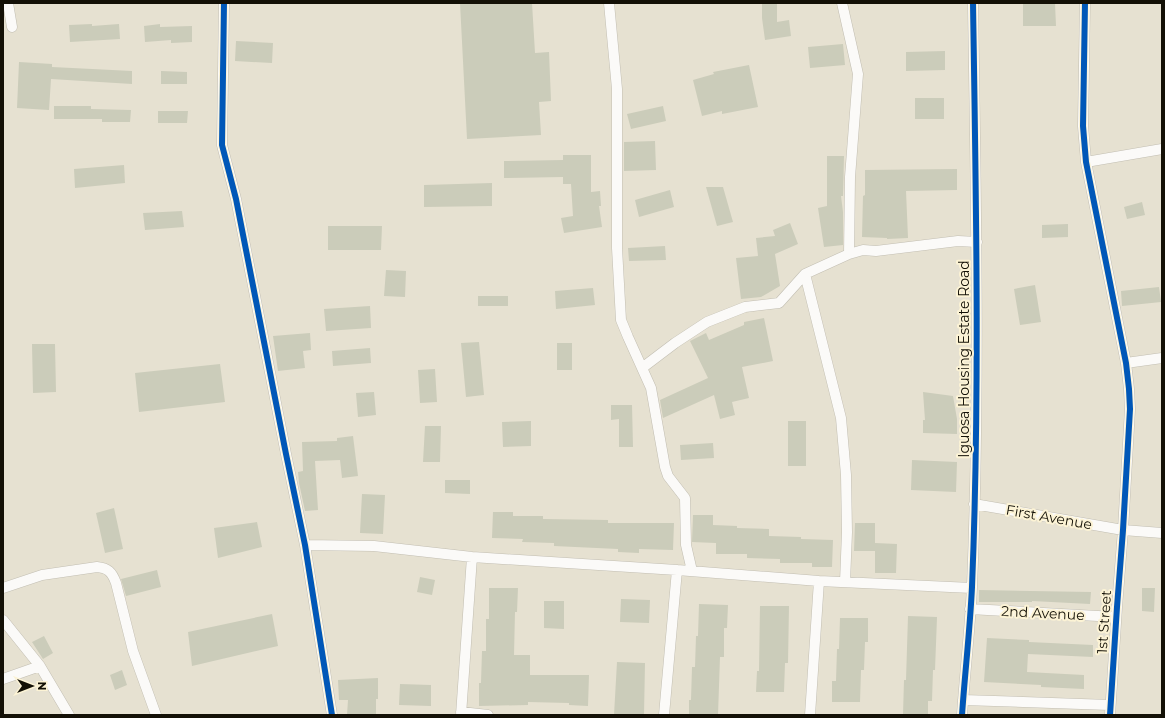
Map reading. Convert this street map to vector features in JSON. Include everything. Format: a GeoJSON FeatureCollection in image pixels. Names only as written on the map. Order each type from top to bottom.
{"type":"FeatureCollection","features":[{"type":"Feature","properties":{"kind":"street"},"geometry":{"type":"LineString","coordinates":[[8,3],[12,27]]}},
{"type":"Feature","properties":{"kind":"street"},"geometry":{"type":"LineString","coordinates":[[224,3],[222,145],[236,199],[305,545],[332,715]]}},
{"type":"Feature","properties":{"kind":"street"},"geometry":{"type":"LineString","coordinates":[[609,3],[617,89],[617,248],[621,320],[652,388],[665,467],[668,476],[685,498],[686,545],[692,571]]}},
{"type":"Feature","properties":{"kind":"street"},"geometry":{"type":"LineString","coordinates":[[842,3],[858,74],[850,177],[849,254]]}},
{"type":"Feature","properties":{"kind":"street","name":"Iguosa Housing Estate Road"},"geometry":{"type":"LineString","coordinates":[[962,715],[972,588],[974,504],[976,242],[973,3]]}},
{"type":"Feature","properties":{"kind":"street","name":"1st Street"},"geometry":{"type":"LineString","coordinates":[[1085,3],[1083,126],[1086,162],[1126,363],[1130,408],[1110,710]]}},
{"type":"Feature","properties":{"kind":"street"},"geometry":{"type":"LineString","coordinates":[[1086,162],[1162,149]]}},
{"type":"Feature","properties":{"kind":"street"},"geometry":{"type":"LineString","coordinates":[[642,368],[675,343],[707,322],[745,307],[779,303],[805,274],[849,254],[863,250],[876,251],[958,241],[976,242]]}},
{"type":"Feature","properties":{"kind":"street"},"geometry":{"type":"LineString","coordinates":[[805,274],[841,418],[846,475],[847,532],[845,582]]}},
{"type":"Feature","properties":{"kind":"street"},"geometry":{"type":"LineString","coordinates":[[1126,363],[1162,358]]}},
{"type":"Feature","properties":{"kind":"street","name":"First Avenue"},"geometry":{"type":"LineString","coordinates":[[974,504],[1123,530],[1162,533]]}},
{"type":"Feature","properties":{"kind":"street"},"geometry":{"type":"LineString","coordinates":[[305,545],[374,546],[472,557],[692,571],[819,581],[972,588]]}},
{"type":"Feature","properties":{"kind":"street"},"geometry":{"type":"LineString","coordinates":[[472,557],[461,714],[488,715]]}},
{"type":"Feature","properties":{"kind":"street"},"geometry":{"type":"LineString","coordinates":[[3,588],[42,575],[97,567],[106,568],[113,574],[133,651],[156,715]]}},
{"type":"Feature","properties":{"kind":"street"},"geometry":{"type":"LineString","coordinates":[[664,715],[677,570]]}},
{"type":"Feature","properties":{"kind":"street"},"geometry":{"type":"LineString","coordinates":[[810,715],[819,581]]}},
{"type":"Feature","properties":{"kind":"street","name":"2nd Avenue"},"geometry":{"type":"LineString","coordinates":[[970,609],[1116,617]]}},
{"type":"Feature","properties":{"kind":"street"},"geometry":{"type":"LineString","coordinates":[[3,620],[40,666],[64,714]]}},
{"type":"Feature","properties":{"kind":"street"},"geometry":{"type":"LineString","coordinates":[[3,679],[40,666]]}},
{"type":"Feature","properties":{"kind":"street"},"geometry":{"type":"LineString","coordinates":[[963,700],[1110,710]]}},
{"type":"Feature","properties":{"kind":"building"},"geometry":{"type":"Polygon","coordinates":[[[460,3],[532,3],[535,53],[549,52],[551,101],[539,102],[541,135],[467,139],[460,3]]]}},
{"type":"Feature","properties":{"kind":"building"},"geometry":{"type":"Polygon","coordinates":[[[762,3],[777,3],[777,22],[789,20],[791,36],[765,40],[762,18],[762,3]]]}},
{"type":"Feature","properties":{"kind":"building"},"geometry":{"type":"Polygon","coordinates":[[[1023,3],[1055,3],[1056,26],[1023,26],[1023,3]]]}},
{"type":"Feature","properties":{"kind":"building"},"geometry":{"type":"Polygon","coordinates":[[[92,24],[92,26],[119,24],[120,39],[70,42],[69,25],[92,24]]]}},
{"type":"Feature","properties":{"kind":"building"},"geometry":{"type":"Polygon","coordinates":[[[160,24],[160,27],[192,26],[192,42],[171,43],[171,40],[145,42],[144,26],[160,24]]]}},
{"type":"Feature","properties":{"kind":"building"},"geometry":{"type":"Polygon","coordinates":[[[236,41],[273,43],[272,63],[235,61],[236,41]]]}},
{"type":"Feature","properties":{"kind":"building"},"geometry":{"type":"Polygon","coordinates":[[[843,44],[845,65],[810,68],[808,47],[843,44]]]}},
{"type":"Feature","properties":{"kind":"building"},"geometry":{"type":"Polygon","coordinates":[[[945,51],[945,70],[906,71],[906,52],[945,51]]]}},
{"type":"Feature","properties":{"kind":"building"},"geometry":{"type":"Polygon","coordinates":[[[19,62],[52,64],[52,67],[132,71],[132,84],[51,79],[49,110],[17,108],[19,62]]]}},
{"type":"Feature","properties":{"kind":"building"},"geometry":{"type":"Polygon","coordinates":[[[749,65],[758,107],[722,114],[722,111],[702,116],[693,80],[714,74],[713,72],[749,65]]]}},
{"type":"Feature","properties":{"kind":"building"},"geometry":{"type":"Polygon","coordinates":[[[161,71],[187,72],[187,84],[161,84],[161,71]]]}},
{"type":"Feature","properties":{"kind":"building"},"geometry":{"type":"Polygon","coordinates":[[[915,98],[944,98],[944,119],[915,119],[915,98]]]}},
{"type":"Feature","properties":{"kind":"building"},"geometry":{"type":"Polygon","coordinates":[[[54,106],[91,106],[91,109],[131,110],[130,122],[102,122],[102,119],[54,119],[54,106]]]}},
{"type":"Feature","properties":{"kind":"building"},"geometry":{"type":"Polygon","coordinates":[[[663,106],[666,121],[631,129],[627,114],[663,106]]]}},
{"type":"Feature","properties":{"kind":"building"},"geometry":{"type":"Polygon","coordinates":[[[158,111],[188,111],[187,123],[158,123],[158,111]]]}},
{"type":"Feature","properties":{"kind":"building"},"geometry":{"type":"Polygon","coordinates":[[[655,141],[656,170],[624,171],[624,142],[655,141]]]}},
{"type":"Feature","properties":{"kind":"building"},"geometry":{"type":"Polygon","coordinates":[[[563,155],[591,155],[591,192],[600,191],[601,206],[599,206],[602,227],[564,233],[561,218],[573,216],[571,184],[563,184],[563,177],[504,178],[504,161],[563,160],[563,155]]]}},
{"type":"Feature","properties":{"kind":"building"},"geometry":{"type":"Polygon","coordinates":[[[827,156],[844,156],[843,196],[841,196],[843,212],[843,245],[824,247],[818,208],[827,206],[827,156]]]}},
{"type":"Feature","properties":{"kind":"building"},"geometry":{"type":"Polygon","coordinates":[[[124,165],[125,183],[75,188],[74,169],[124,165]]]}},
{"type":"Feature","properties":{"kind":"building"},"geometry":{"type":"Polygon","coordinates":[[[957,169],[957,190],[906,191],[908,238],[887,239],[862,237],[865,170],[957,169]]]}},
{"type":"Feature","properties":{"kind":"building"},"geometry":{"type":"Polygon","coordinates":[[[492,183],[492,206],[424,207],[424,185],[492,183]]]}},
{"type":"Feature","properties":{"kind":"building"},"geometry":{"type":"Polygon","coordinates":[[[706,187],[723,187],[733,222],[717,226],[706,187]]]}},
{"type":"Feature","properties":{"kind":"building"},"geometry":{"type":"Polygon","coordinates":[[[670,190],[674,207],[639,217],[635,200],[670,190]]]}},
{"type":"Feature","properties":{"kind":"building"},"geometry":{"type":"Polygon","coordinates":[[[1142,202],[1145,215],[1127,219],[1124,207],[1142,202]]]}},
{"type":"Feature","properties":{"kind":"building"},"geometry":{"type":"Polygon","coordinates":[[[182,211],[184,227],[145,230],[143,213],[182,211]]]}},
{"type":"Feature","properties":{"kind":"building"},"geometry":{"type":"Polygon","coordinates":[[[790,223],[798,244],[775,254],[780,286],[761,297],[741,299],[736,258],[758,256],[756,238],[775,236],[773,230],[790,223]]]}},
{"type":"Feature","properties":{"kind":"building"},"geometry":{"type":"Polygon","coordinates":[[[1068,224],[1068,237],[1042,238],[1042,225],[1068,224]]]}},
{"type":"Feature","properties":{"kind":"building"},"geometry":{"type":"Polygon","coordinates":[[[328,226],[382,226],[381,250],[328,250],[328,226]]]}},
{"type":"Feature","properties":{"kind":"building"},"geometry":{"type":"Polygon","coordinates":[[[665,246],[666,260],[629,261],[628,248],[665,246]]]}},
{"type":"Feature","properties":{"kind":"building"},"geometry":{"type":"Polygon","coordinates":[[[386,270],[406,271],[405,297],[384,296],[386,270]]]}},
{"type":"Feature","properties":{"kind":"building"},"geometry":{"type":"Polygon","coordinates":[[[1035,285],[1041,322],[1020,325],[1014,289],[1035,285]]]}},
{"type":"Feature","properties":{"kind":"building"},"geometry":{"type":"Polygon","coordinates":[[[1159,287],[1161,302],[1122,306],[1121,291],[1159,287]]]}},
{"type":"Feature","properties":{"kind":"building"},"geometry":{"type":"Polygon","coordinates":[[[593,288],[595,305],[556,309],[555,291],[593,288]]]}},
{"type":"Feature","properties":{"kind":"building"},"geometry":{"type":"Polygon","coordinates":[[[478,296],[508,296],[508,306],[478,306],[478,296]]]}},
{"type":"Feature","properties":{"kind":"building"},"geometry":{"type":"Polygon","coordinates":[[[370,306],[371,328],[326,331],[324,309],[370,306]]]}},
{"type":"Feature","properties":{"kind":"building"},"geometry":{"type":"Polygon","coordinates":[[[764,318],[773,361],[742,367],[749,398],[732,402],[735,415],[720,419],[714,395],[663,418],[660,400],[708,378],[690,341],[706,333],[709,340],[744,325],[744,322],[764,318]]]}},
{"type":"Feature","properties":{"kind":"building"},"geometry":{"type":"Polygon","coordinates":[[[310,333],[311,350],[303,351],[305,368],[278,371],[273,336],[310,333]]]}},
{"type":"Feature","properties":{"kind":"building"},"geometry":{"type":"Polygon","coordinates":[[[479,342],[484,395],[466,397],[461,343],[479,342]]]}},
{"type":"Feature","properties":{"kind":"building"},"geometry":{"type":"Polygon","coordinates":[[[557,343],[572,343],[572,370],[557,370],[557,343]]]}},
{"type":"Feature","properties":{"kind":"building"},"geometry":{"type":"Polygon","coordinates":[[[32,344],[55,344],[56,392],[33,393],[32,344]]]}},
{"type":"Feature","properties":{"kind":"building"},"geometry":{"type":"Polygon","coordinates":[[[370,348],[371,363],[333,366],[332,351],[370,348]]]}},
{"type":"Feature","properties":{"kind":"building"},"geometry":{"type":"Polygon","coordinates":[[[220,364],[225,402],[139,412],[135,373],[220,364]]]}},
{"type":"Feature","properties":{"kind":"building"},"geometry":{"type":"Polygon","coordinates":[[[435,369],[437,402],[420,403],[418,370],[435,369]]]}},
{"type":"Feature","properties":{"kind":"building"},"geometry":{"type":"Polygon","coordinates":[[[374,392],[376,415],[358,417],[356,393],[374,392]]]}},
{"type":"Feature","properties":{"kind":"building"},"geometry":{"type":"Polygon","coordinates":[[[923,392],[953,396],[957,419],[957,434],[923,433],[923,420],[925,420],[923,392]]]}},
{"type":"Feature","properties":{"kind":"building"},"geometry":{"type":"Polygon","coordinates":[[[611,405],[632,405],[633,447],[619,447],[619,419],[611,420],[611,405]]]}},
{"type":"Feature","properties":{"kind":"building"},"geometry":{"type":"Polygon","coordinates":[[[531,421],[531,446],[503,447],[502,422],[531,421]]]}},
{"type":"Feature","properties":{"kind":"building"},"geometry":{"type":"Polygon","coordinates":[[[788,421],[806,421],[806,466],[788,466],[788,421]]]}},
{"type":"Feature","properties":{"kind":"building"},"geometry":{"type":"Polygon","coordinates":[[[425,426],[441,426],[440,462],[423,462],[425,426]]]}},
{"type":"Feature","properties":{"kind":"building"},"geometry":{"type":"Polygon","coordinates":[[[353,436],[358,476],[342,478],[340,460],[315,461],[318,510],[305,511],[298,472],[303,471],[302,442],[337,441],[337,438],[353,436]]]}},
{"type":"Feature","properties":{"kind":"building"},"geometry":{"type":"Polygon","coordinates":[[[713,443],[714,458],[681,460],[680,445],[713,443]]]}},
{"type":"Feature","properties":{"kind":"building"},"geometry":{"type":"Polygon","coordinates":[[[912,460],[957,462],[956,492],[911,490],[912,460]]]}},
{"type":"Feature","properties":{"kind":"building"},"geometry":{"type":"Polygon","coordinates":[[[445,480],[470,480],[470,494],[445,493],[445,480]]]}},
{"type":"Feature","properties":{"kind":"building"},"geometry":{"type":"Polygon","coordinates":[[[362,494],[385,495],[383,534],[360,533],[362,494]]]}},
{"type":"Feature","properties":{"kind":"building"},"geometry":{"type":"Polygon","coordinates":[[[114,508],[123,549],[105,553],[96,513],[114,508]]]}},
{"type":"Feature","properties":{"kind":"building"},"geometry":{"type":"Polygon","coordinates":[[[493,512],[513,512],[513,516],[543,516],[543,519],[608,520],[608,523],[674,523],[673,550],[639,549],[639,553],[618,552],[618,549],[554,546],[554,543],[522,542],[523,539],[492,538],[493,512]]]}},
{"type":"Feature","properties":{"kind":"building"},"geometry":{"type":"Polygon","coordinates":[[[693,515],[713,515],[713,525],[737,526],[737,528],[769,529],[769,536],[833,540],[832,567],[812,567],[812,563],[780,563],[780,559],[747,558],[747,554],[716,554],[716,543],[692,542],[693,515]]]}},
{"type":"Feature","properties":{"kind":"building"},"geometry":{"type":"Polygon","coordinates":[[[257,522],[262,547],[218,558],[214,528],[257,522]]]}},
{"type":"Feature","properties":{"kind":"building"},"geometry":{"type":"Polygon","coordinates":[[[855,523],[875,523],[875,551],[854,551],[855,523]]]}},
{"type":"Feature","properties":{"kind":"building"},"geometry":{"type":"Polygon","coordinates":[[[875,543],[897,544],[896,573],[875,573],[875,543]]]}},
{"type":"Feature","properties":{"kind":"building"},"geometry":{"type":"Polygon","coordinates":[[[157,570],[161,587],[126,596],[121,579],[157,570]]]}},
{"type":"Feature","properties":{"kind":"building"},"geometry":{"type":"Polygon","coordinates":[[[420,577],[435,580],[432,595],[417,592],[420,577]]]}},
{"type":"Feature","properties":{"kind":"building"},"geometry":{"type":"Polygon","coordinates":[[[489,588],[518,588],[517,612],[515,612],[514,655],[530,655],[530,675],[589,675],[588,706],[569,705],[569,703],[528,702],[528,705],[479,706],[479,683],[481,683],[482,651],[486,651],[486,619],[489,619],[489,588]]]}},
{"type":"Feature","properties":{"kind":"building"},"geometry":{"type":"Polygon","coordinates":[[[1142,588],[1155,588],[1154,612],[1142,611],[1142,588]]]}},
{"type":"Feature","properties":{"kind":"building"},"geometry":{"type":"Polygon","coordinates":[[[979,590],[1091,592],[1090,604],[1032,601],[979,602],[979,590]]]}},
{"type":"Feature","properties":{"kind":"building"},"geometry":{"type":"Polygon","coordinates":[[[621,599],[650,600],[649,623],[620,622],[621,599]]]}},
{"type":"Feature","properties":{"kind":"building"},"geometry":{"type":"Polygon","coordinates":[[[544,601],[564,601],[564,629],[544,628],[544,601]]]}},
{"type":"Feature","properties":{"kind":"building"},"geometry":{"type":"Polygon","coordinates":[[[699,604],[728,605],[727,628],[724,628],[724,657],[720,657],[718,715],[689,715],[692,667],[695,667],[696,636],[698,636],[699,604]]]}},
{"type":"Feature","properties":{"kind":"building"},"geometry":{"type":"Polygon","coordinates":[[[760,606],[789,606],[788,663],[785,663],[784,692],[756,692],[757,671],[759,671],[760,606]]]}},
{"type":"Feature","properties":{"kind":"building"},"geometry":{"type":"Polygon","coordinates":[[[272,614],[278,646],[192,666],[188,632],[272,614]]]}},
{"type":"Feature","properties":{"kind":"building"},"geometry":{"type":"Polygon","coordinates":[[[908,616],[937,617],[935,670],[933,670],[932,701],[928,701],[928,715],[903,715],[904,680],[906,680],[908,616]]]}},
{"type":"Feature","properties":{"kind":"building"},"geometry":{"type":"Polygon","coordinates":[[[840,618],[868,618],[868,642],[865,642],[864,670],[861,670],[860,702],[832,702],[832,681],[836,681],[840,618]]]}},
{"type":"Feature","properties":{"kind":"building"},"geometry":{"type":"Polygon","coordinates":[[[44,636],[53,653],[43,659],[32,642],[44,636]]]}},
{"type":"Feature","properties":{"kind":"building"},"geometry":{"type":"Polygon","coordinates":[[[987,638],[1029,640],[1029,642],[1093,645],[1093,657],[1028,654],[1027,672],[1084,675],[1084,689],[984,682],[987,638]]]}},
{"type":"Feature","properties":{"kind":"building"},"geometry":{"type":"Polygon","coordinates":[[[617,662],[645,663],[644,715],[614,715],[617,662]]]}},
{"type":"Feature","properties":{"kind":"building"},"geometry":{"type":"Polygon","coordinates":[[[122,670],[127,685],[115,690],[110,675],[122,670]]]}},
{"type":"Feature","properties":{"kind":"building"},"geometry":{"type":"Polygon","coordinates":[[[378,678],[376,715],[347,715],[348,700],[339,700],[338,680],[378,678]]]}},
{"type":"Feature","properties":{"kind":"building"},"geometry":{"type":"Polygon","coordinates":[[[400,684],[431,685],[431,706],[399,705],[400,684]]]}},
{"type":"Feature","properties":{"kind":"cycle path"},"geometry":{"type":"LineString","coordinates":[[224,3],[222,145],[236,199],[305,545],[332,715]]}},
{"type":"Feature","properties":{"kind":"cycle path"},"geometry":{"type":"LineString","coordinates":[[962,715],[972,587],[976,441],[977,295],[973,3]]}},
{"type":"Feature","properties":{"kind":"cycle path"},"geometry":{"type":"LineString","coordinates":[[1085,3],[1083,126],[1086,162],[1126,363],[1130,409],[1110,715]]}}]}
